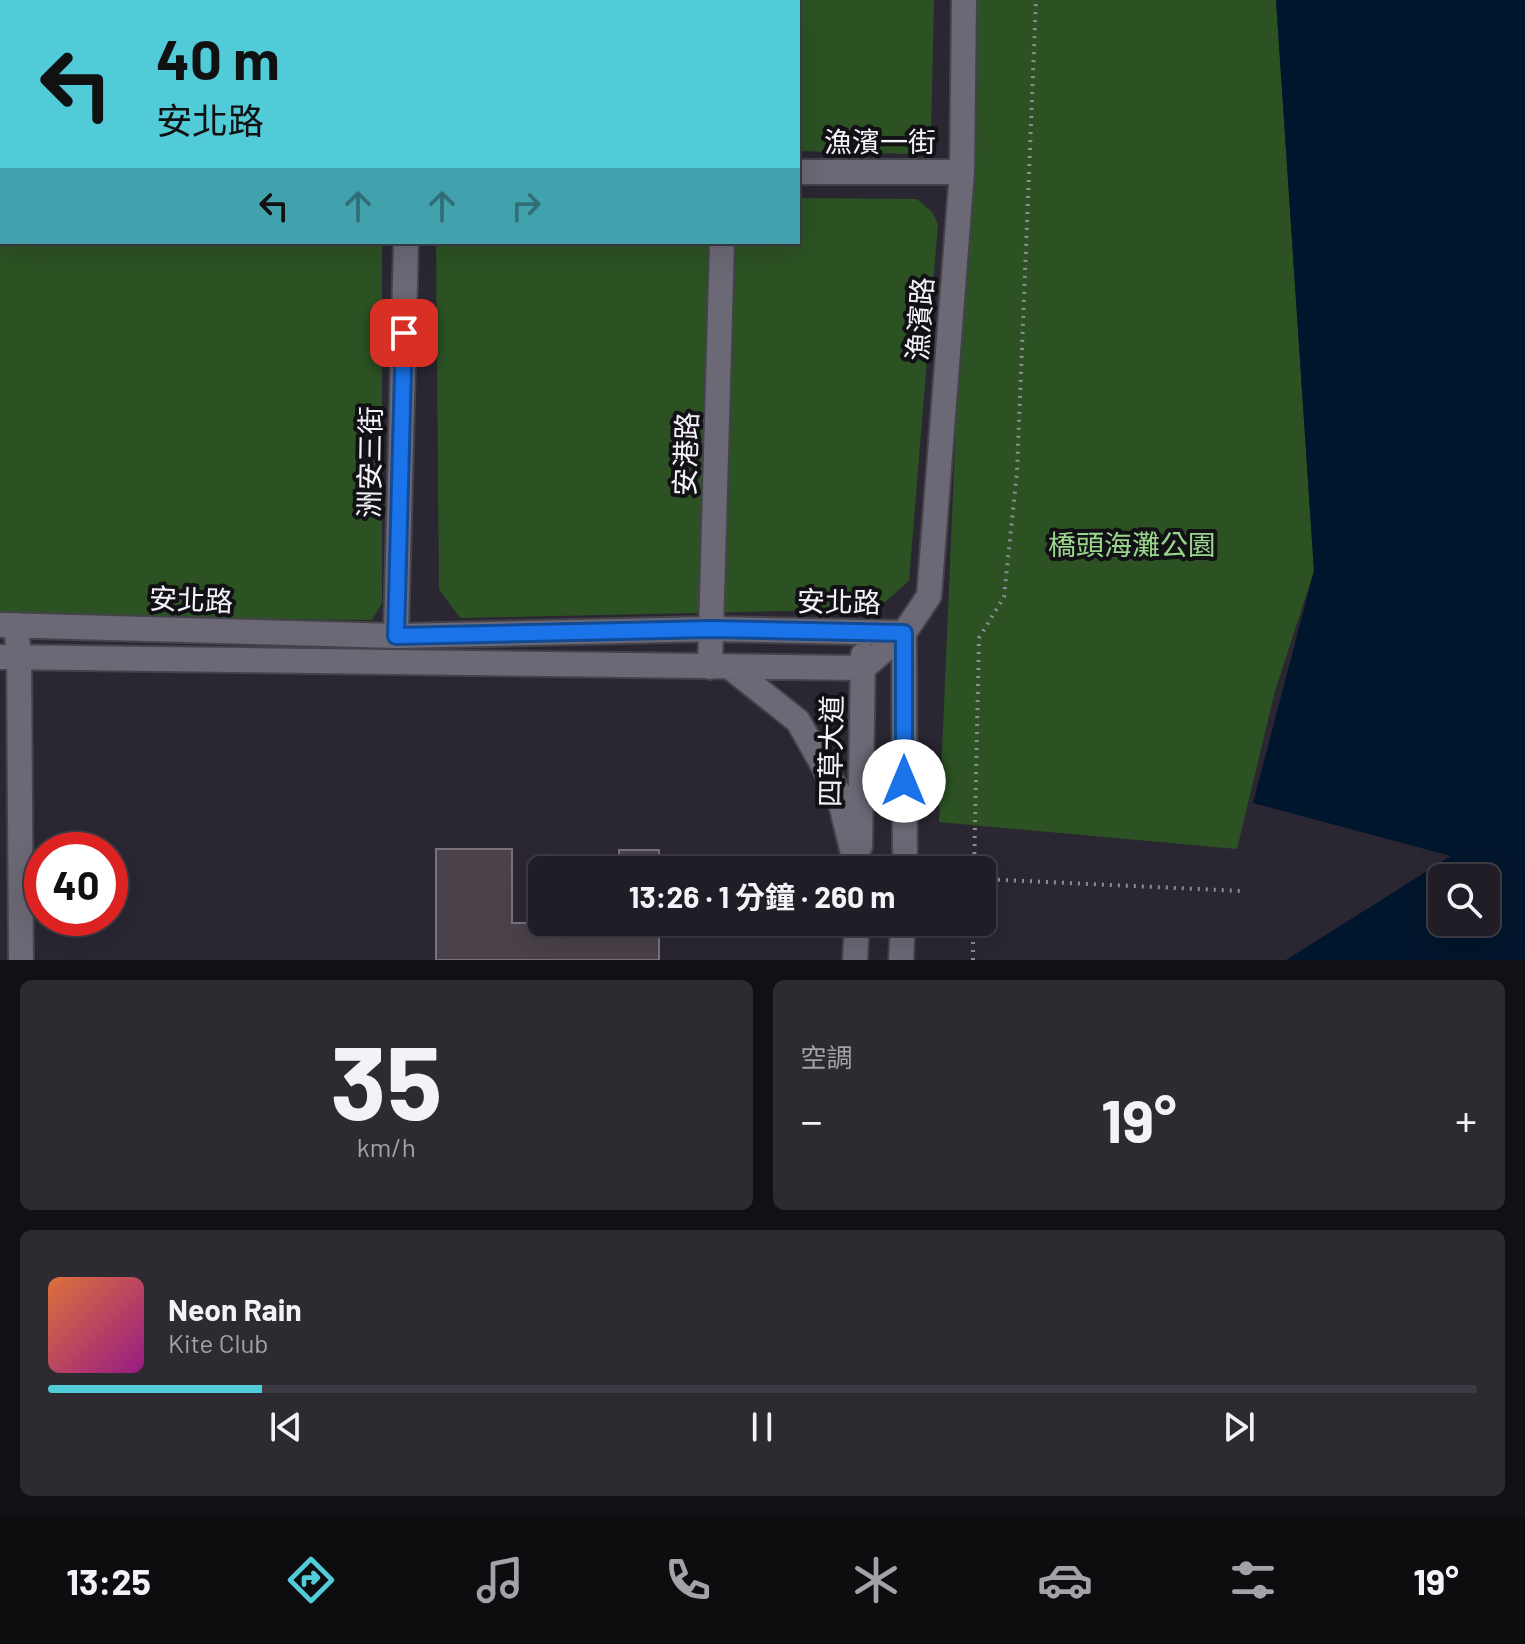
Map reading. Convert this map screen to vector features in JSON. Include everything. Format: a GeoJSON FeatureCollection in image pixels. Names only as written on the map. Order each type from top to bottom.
{"type":"FeatureCollection","features":[{"type":"Feature","properties":{"kind":"street","name":"漁濱路"},"geometry":{"type":"LineString","coordinates":[[904,633],[929,596],[962,172],[964,0]]}},
{"type":"Feature","properties":{"kind":"street","name":"漁濱一街"},"geometry":{"type":"LineString","coordinates":[[800,172],[962,172]]}},
{"type":"Feature","properties":{"kind":"street","name":"洲安三街"},"geometry":{"type":"LineString","coordinates":[[396,636],[406,244]]}},
{"type":"Feature","properties":{"kind":"street","name":"安港路"},"geometry":{"type":"LineString","coordinates":[[720,667],[711,629],[722,244]]}},
{"type":"Feature","properties":{"kind":"street","name":"安北路"},"geometry":{"type":"LineString","coordinates":[[8,625],[396,636],[711,629],[904,633]]}},
{"type":"Feature","properties":{"kind":"street"},"geometry":{"type":"LineString","coordinates":[[8,625],[21,960]]}},
{"type":"Feature","properties":{"kind":"street","name":"四草大道"},"geometry":{"type":"LineString","coordinates":[[858,856],[863,633]]}},
{"type":"Feature","properties":{"kind":"street","name":"安北路"},"geometry":{"type":"LineString","coordinates":[[863,668],[904,633]]}},
{"type":"Feature","properties":{"kind":"street"},"geometry":{"type":"LineString","coordinates":[[904,633],[905,856]]}},
{"type":"Feature","properties":{"kind":"street"},"geometry":{"type":"LineString","coordinates":[[9,658],[863,668]]}},
{"type":"Feature","properties":{"kind":"street"},"geometry":{"type":"LineString","coordinates":[[720,667],[798,721],[838,792],[854,856]]}},
{"type":"Feature","properties":{"kind":"street"},"geometry":{"type":"LineString","coordinates":[[855,960],[856,936]]}},
{"type":"Feature","properties":{"kind":"street"},"geometry":{"type":"LineString","coordinates":[[901,960],[902,936]]}},
{"type":"Feature","properties":{"kind":"path"},"geometry":{"type":"LineString","coordinates":[[974,856],[979,638],[1004,597],[1017,472],[1036,0]]}},
{"type":"Feature","properties":{"kind":"path"},"geometry":{"type":"LineString","coordinates":[[996,880],[1241,891]]}},
{"type":"Feature","properties":{"kind":"path"},"geometry":{"type":"LineString","coordinates":[[973,936],[973,960]]}},
{"type":"Feature","properties":{"kind":"green space"},"geometry":{"type":"Polygon","coordinates":[[[800,0],[934,0],[931,135],[908,154],[800,151],[800,0]]]}},
{"type":"Feature","properties":{"kind":"green space","name":"橋頭海灘公園"},"geometry":{"type":"Polygon","coordinates":[[[974,0],[1276,0],[1314,571],[1275,691],[1237,849],[939,822],[974,0]]]}},
{"type":"Feature","properties":{"kind":"green space"},"geometry":{"type":"Polygon","coordinates":[[[800,198],[917,199],[932,212],[938,224],[909,581],[877,609],[460,618],[439,589],[436,244],[800,244],[800,198]]]}},
{"type":"Feature","properties":{"kind":"green space"},"geometry":{"type":"Polygon","coordinates":[[[0,244],[382,244],[382,603],[372,620],[0,618],[0,244]]]}},
{"type":"Feature","properties":{"kind":"water"},"geometry":{"type":"Polygon","coordinates":[[[1276,0],[1525,0],[1525,960],[1286,960],[1428,870],[1428,936],[1500,936],[1500,864],[1438,864],[1451,856],[1253,803],[1314,571],[1276,0]]]}},
{"type":"Feature","properties":{"kind":"building"},"geometry":{"type":"Polygon","coordinates":[[[436,849],[512,849],[512,923],[528,923],[528,936],[659,936],[659,960],[436,960],[436,849]]]}},
{"type":"Feature","properties":{"kind":"building"},"geometry":{"type":"Polygon","coordinates":[[[619,850],[659,850],[659,856],[619,856],[619,850]]]}},
{"type":"Feature","properties":{"kind":"route"},"geometry":{"type":"LineString","coordinates":[[404,333],[396,636],[711,629],[904,633],[904,781]]}}]}
